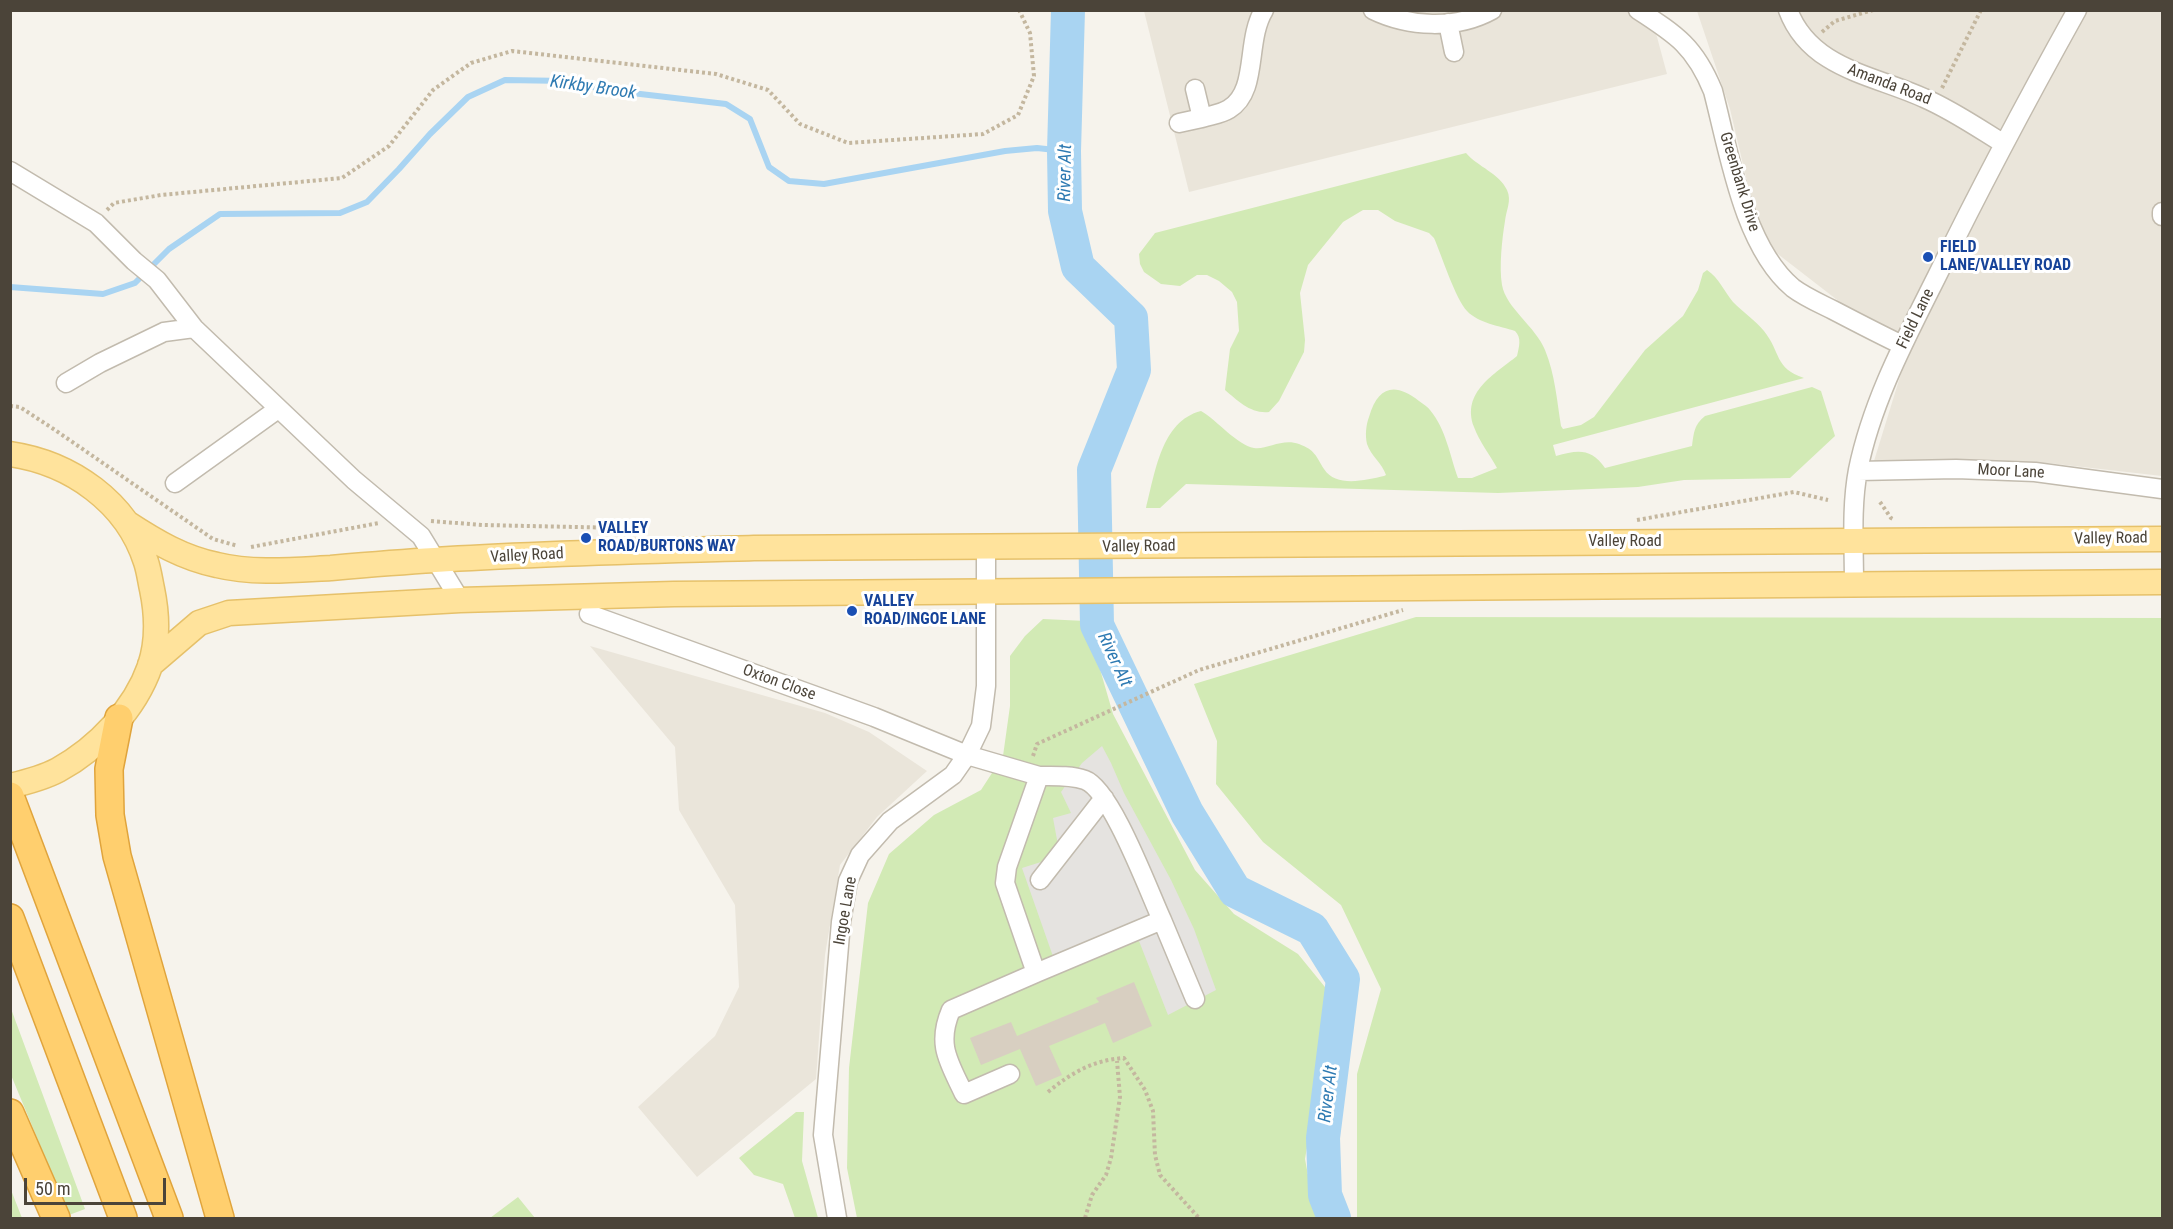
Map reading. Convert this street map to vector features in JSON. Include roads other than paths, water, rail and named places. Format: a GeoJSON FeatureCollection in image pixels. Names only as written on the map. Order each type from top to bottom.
{"type":"FeatureCollection","features":[{"type":"Feature","properties":{"kind":"highway"},"geometry":{"type":"LineString","coordinates":[[120,718],[109,769],[110,815],[117,855],[220,1218]]}},
{"type":"Feature","properties":{"kind":"highway"},"geometry":{"type":"LineString","coordinates":[[12,797],[169,1218]]}},
{"type":"Feature","properties":{"kind":"highway"},"geometry":{"type":"LineString","coordinates":[[10,918],[123,1218]]}},
{"type":"Feature","properties":{"kind":"highway"},"geometry":{"type":"LineString","coordinates":[[10,1113],[56,1218]]}},
{"type":"Feature","properties":{"kind":"main road"},"geometry":{"type":"LineString","coordinates":[[12,453],[54,465],[87,484],[104,496],[127,523],[146,561],[154,602],[156,635],[150,665],[135,697],[105,735],[58,770],[36,780],[12,797]]}},
{"type":"Feature","properties":{"kind":"main road","name":"Valley Road"},"geometry":{"type":"LineString","coordinates":[[127,523],[157,543],[187,557],[218,566],[252,571],[586,553],[754,549],[2163,539]]}},
{"type":"Feature","properties":{"kind":"main road"},"geometry":{"type":"LineString","coordinates":[[150,665],[200,623],[229,613],[460,600],[662,594],[2163,582]]}},
{"type":"Feature","properties":{"kind":"street"},"geometry":{"type":"LineString","coordinates":[[1179,123],[1227,110],[1242,96],[1249,73],[1253,38],[1264,10]]}},
{"type":"Feature","properties":{"kind":"street"},"geometry":{"type":"LineString","coordinates":[[1372,10],[1401,20],[1425,24],[1469,19],[1491,10]]}},
{"type":"Feature","properties":{"kind":"street","name":"Greenbank Drive"},"geometry":{"type":"LineString","coordinates":[[1638,10],[1684,42],[1707,75],[1749,223],[1772,265],[1803,295],[1902,345]]}},
{"type":"Feature","properties":{"kind":"street","name":"Amanda Road"},"geometry":{"type":"LineString","coordinates":[[1788,10],[1799,32],[1812,47],[1832,62],[1856,74],[1935,103],[2004,144]]}},
{"type":"Feature","properties":{"kind":"street","name":"Field Lane"},"geometry":{"type":"LineString","coordinates":[[1854,584],[1854,501],[1858,471],[1877,408],[1902,345],[2004,144],[2077,10]]}},
{"type":"Feature","properties":{"kind":"street"},"geometry":{"type":"LineString","coordinates":[[1448,23],[1454,52]]}},
{"type":"Feature","properties":{"kind":"street"},"geometry":{"type":"LineString","coordinates":[[1195,88],[1202,118]]}},
{"type":"Feature","properties":{"kind":"street"},"geometry":{"type":"LineString","coordinates":[[10,171],[96,223],[134,261],[157,280],[194,328],[354,480],[421,536],[460,600]]}},
{"type":"Feature","properties":{"kind":"street"},"geometry":{"type":"LineString","coordinates":[[66,383],[100,363],[164,332],[194,328]]}},
{"type":"Feature","properties":{"kind":"street"},"geometry":{"type":"LineString","coordinates":[[175,483],[278,409]]}},
{"type":"Feature","properties":{"kind":"street","name":"Moor Lane"},"geometry":{"type":"LineString","coordinates":[[1858,471],[1956,469],[2036,472],[2163,489]]}},
{"type":"Feature","properties":{"kind":"street","name":"Ingoe Lane"},"geometry":{"type":"LineString","coordinates":[[837,1218],[823,1135],[841,922],[848,882],[860,855],[890,821],[952,775],[967,755],[981,726],[986,686],[988,591],[986,547]]}},
{"type":"Feature","properties":{"kind":"street","name":"Oxton Close"},"geometry":{"type":"LineString","coordinates":[[589,614],[874,717],[967,755],[1033,774],[1086,780],[1097,788],[1104,798]]}},
{"type":"Feature","properties":{"kind":"street"},"geometry":{"type":"LineString","coordinates":[[1033,774],[1005,883],[1036,973]]}},
{"type":"Feature","properties":{"kind":"street"},"geometry":{"type":"LineString","coordinates":[[1040,880],[1104,798],[1126,840],[1195,999]]}},
{"type":"Feature","properties":{"kind":"street"},"geometry":{"type":"LineString","coordinates":[[1010,1074],[964,1094],[945,1055],[943,1040],[951,1010],[1162,920]]}},
{"type":"Feature","properties":{"kind":"waterway","name":"River Alt"},"geometry":{"type":"LineString","coordinates":[[1068,10],[1064,151],[1065,211],[1078,267],[1131,318],[1134,370],[1094,470],[1097,625],[1187,813],[1235,891],[1312,929],[1343,979],[1323,1138],[1325,1195],[1334,1218]]}},
{"type":"Feature","properties":{"kind":"waterway","name":"Kirkby Brook"},"geometry":{"type":"LineString","coordinates":[[10,287],[103,294],[135,283],[169,249],[220,214],[340,213],[367,202],[468,97],[505,80],[567,81],[606,90],[726,104],[750,119],[769,167],[789,181],[824,184],[1005,151],[1037,148],[1064,151]]}},
{"type":"Feature","properties":{"kind":"place","name":"FIELD LANE/VALLEY ROAD"},"geometry":{"type":"Point","coordinates":[1928,257]}},
{"type":"Feature","properties":{"kind":"place","name":"VALLEY ROAD/BURTONS WAY"},"geometry":{"type":"Point","coordinates":[586,538]}},
{"type":"Feature","properties":{"kind":"place","name":"VALLEY ROAD/INGOE LANE"},"geometry":{"type":"Point","coordinates":[852,611]}}]}
